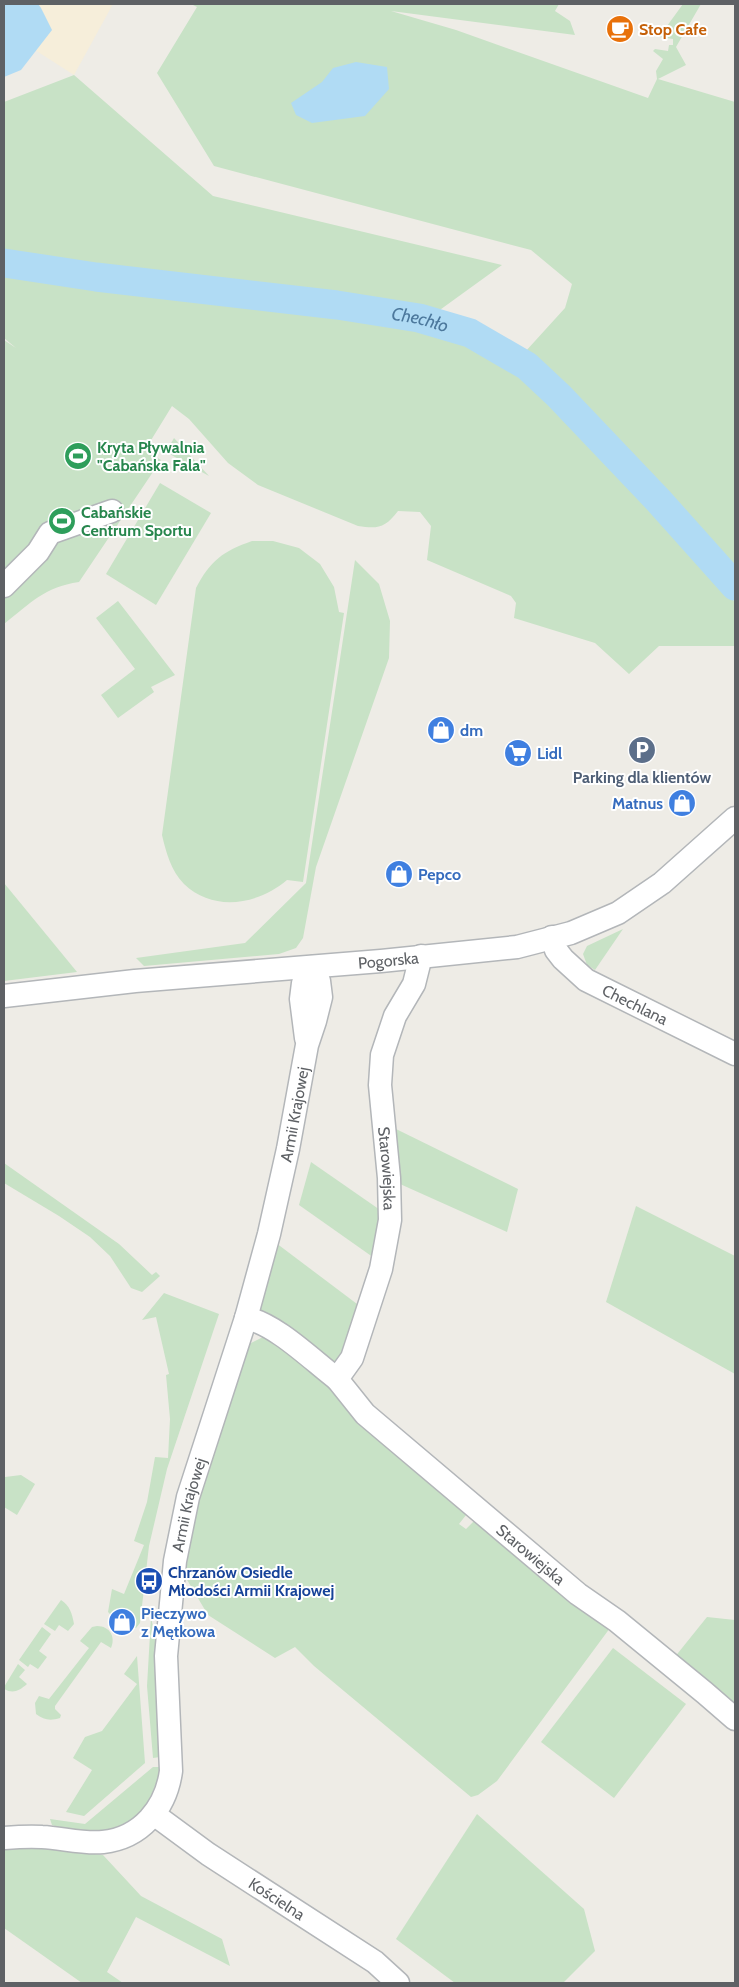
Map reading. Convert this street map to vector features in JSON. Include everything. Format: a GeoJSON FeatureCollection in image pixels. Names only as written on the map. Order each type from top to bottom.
{"type":"FeatureCollection","features":[{"type":"Feature","properties":{"kind":"street"},"geometry":{"type":"LineString","coordinates":[[4,586],[38,552],[50,533],[112,511]]}},
{"type":"Feature","properties":{"kind":"street","name":"Pogorska"},"geometry":{"type":"LineString","coordinates":[[4,996],[135,981],[313,967],[517,947],[579,930],[618,913],[662,883],[735,818]]}},
{"type":"Feature","properties":{"kind":"street","name":"Chechlana"},"geometry":{"type":"LineString","coordinates":[[552,937],[556,950],[563,960],[586,980],[735,1054]]}},
{"type":"Feature","properties":{"kind":"street","name":"Starowiejska"},"geometry":{"type":"LineString","coordinates":[[337,1379],[352,1358],[381,1269],[390,1220],[390,1178],[380,1085],[382,1056],[395,1016],[414,984],[422,956]]}},
{"type":"Feature","properties":{"kind":"street","name":"Armii Krajowej"},"geometry":{"type":"LineString","coordinates":[[4,1838],[41,1837],[101,1843],[117,1840],[133,1833],[155,1815],[168,1788],[171,1771],[166,1656],[175,1561],[188,1497],[246,1318],[279,1187],[307,1045],[301,999],[303,983],[313,967]]}},
{"type":"Feature","properties":{"kind":"street","name":"Starowiejska"},"geometry":{"type":"LineString","coordinates":[[246,1318],[256,1320],[270,1327],[337,1379],[365,1414],[578,1594],[617,1621],[706,1692],[735,1719]]}},
{"type":"Feature","properties":{"kind":"street","name":"Kościelna"},"geometry":{"type":"LineString","coordinates":[[155,1815],[208,1854],[375,1962],[398,1983]]}},
{"type":"Feature","properties":{"kind":"green space"},"geometry":{"type":"Polygon","coordinates":[[[191,4],[559,4],[555,11],[570,21],[575,35],[391,11],[456,30],[648,98],[657,79],[656,71],[663,59],[653,51],[655,49],[668,51],[669,45],[673,45],[673,39],[659,37],[683,4],[701,4],[676,47],[686,65],[658,79],[735,102],[735,576],[558,379],[525,352],[565,308],[572,284],[531,250],[214,166],[157,73],[197,7],[191,4]]]}},
{"type":"Feature","properties":{"kind":"green space"},"geometry":{"type":"Polygon","coordinates":[[[74,75],[213,196],[502,265],[437,312],[368,300],[4,255],[4,102],[74,75]]]}},
{"type":"Feature","properties":{"kind":"green space"},"geometry":{"type":"Polygon","coordinates":[[[4,273],[404,325],[464,338],[524,375],[735,602],[735,646],[659,646],[629,674],[595,643],[514,618],[516,603],[511,596],[427,560],[431,526],[420,512],[398,511],[389,521],[381,526],[358,526],[258,485],[228,463],[189,419],[172,406],[145,450],[161,460],[79,582],[56,588],[38,597],[4,624],[4,340],[16,348],[4,338],[4,273]]]}},
{"type":"Feature","properties":{"kind":"green space"},"geometry":{"type":"Polygon","coordinates":[[[174,438],[209,476],[166,452],[174,438]]]}},
{"type":"Feature","properties":{"kind":"green space"},"geometry":{"type":"Polygon","coordinates":[[[160,483],[211,513],[156,605],[106,574],[160,483]]]}},
{"type":"Feature","properties":{"kind":"green space"},"geometry":{"type":"Polygon","coordinates":[[[252,541],[273,541],[299,548],[320,564],[334,587],[339,612],[344,613],[303,882],[287,880],[263,895],[236,902],[222,902],[196,893],[179,879],[167,855],[162,835],[196,588],[218,558],[252,541]]]}},
{"type":"Feature","properties":{"kind":"green space"},"geometry":{"type":"Polygon","coordinates":[[[355,560],[379,584],[390,621],[389,658],[316,867],[303,938],[296,948],[279,954],[144,966],[136,958],[245,943],[306,883],[355,560]]]}},
{"type":"Feature","properties":{"kind":"green space"},"geometry":{"type":"Polygon","coordinates":[[[118,601],[175,675],[151,687],[154,692],[118,718],[101,695],[135,669],[96,618],[118,601]]]}},
{"type":"Feature","properties":{"kind":"green space"},"geometry":{"type":"Polygon","coordinates":[[[4,883],[77,972],[4,981],[4,883]]]}},
{"type":"Feature","properties":{"kind":"green space"},"geometry":{"type":"Polygon","coordinates":[[[623,929],[595,970],[587,965],[583,954],[587,946],[623,929]]]}},
{"type":"Feature","properties":{"kind":"green space"},"geometry":{"type":"Polygon","coordinates":[[[396,1129],[518,1189],[507,1232],[400,1184],[396,1129]]]}},
{"type":"Feature","properties":{"kind":"green space"},"geometry":{"type":"Polygon","coordinates":[[[311,1162],[383,1212],[377,1260],[299,1205],[311,1162]]]}},
{"type":"Feature","properties":{"kind":"green space"},"geometry":{"type":"Polygon","coordinates":[[[4,1163],[119,1244],[152,1275],[156,1272],[160,1276],[142,1292],[131,1288],[110,1256],[90,1237],[4,1183],[4,1163]]]}},
{"type":"Feature","properties":{"kind":"green space"},"geometry":{"type":"Polygon","coordinates":[[[636,1206],[735,1256],[735,1374],[606,1302],[636,1206]]]}},
{"type":"Feature","properties":{"kind":"green space"},"geometry":{"type":"Polygon","coordinates":[[[276,1243],[361,1307],[348,1352],[331,1366],[258,1311],[276,1243]]]}},
{"type":"Feature","properties":{"kind":"green space"},"geometry":{"type":"Polygon","coordinates":[[[164,1293],[219,1314],[167,1469],[149,1546],[140,1623],[136,1628],[130,1627],[135,1619],[123,1609],[115,1619],[108,1612],[112,1589],[124,1594],[144,1545],[134,1541],[147,1502],[155,1457],[168,1458],[170,1419],[166,1375],[169,1374],[156,1317],[142,1320],[164,1293]]]}},
{"type":"Feature","properties":{"kind":"green space"},"geometry":{"type":"Polygon","coordinates":[[[265,1336],[276,1340],[470,1510],[459,1524],[466,1529],[478,1517],[610,1628],[497,1781],[478,1795],[471,1797],[314,1666],[295,1647],[275,1658],[208,1615],[183,1573],[188,1513],[247,1345],[265,1336]]]}},
{"type":"Feature","properties":{"kind":"green space"},"geometry":{"type":"Polygon","coordinates":[[[21,1475],[35,1484],[17,1515],[4,1507],[4,1479],[5,1477],[21,1475]]]}},
{"type":"Feature","properties":{"kind":"green space"},"geometry":{"type":"Polygon","coordinates":[[[61,1600],[69,1607],[74,1624],[68,1631],[59,1625],[55,1631],[44,1624],[61,1600]]]}},
{"type":"Feature","properties":{"kind":"green space"},"geometry":{"type":"Polygon","coordinates":[[[151,1617],[155,1637],[155,1687],[160,1757],[153,1758],[147,1686],[151,1617]]]}},
{"type":"Feature","properties":{"kind":"green space"},"geometry":{"type":"Polygon","coordinates":[[[707,1617],[735,1620],[735,1712],[674,1658],[707,1617]]]}},
{"type":"Feature","properties":{"kind":"green space"},"geometry":{"type":"Polygon","coordinates":[[[102,1626],[111,1633],[113,1640],[111,1648],[101,1642],[55,1706],[55,1709],[61,1715],[60,1718],[44,1719],[36,1714],[35,1703],[39,1696],[49,1699],[89,1648],[80,1641],[92,1627],[102,1626]]]}},
{"type":"Feature","properties":{"kind":"green space"},"geometry":{"type":"Polygon","coordinates":[[[42,1627],[51,1634],[39,1651],[47,1657],[38,1669],[30,1664],[28,1667],[19,1660],[42,1627]]]}},
{"type":"Feature","properties":{"kind":"green space"},"geometry":{"type":"Polygon","coordinates":[[[613,1648],[686,1704],[614,1798],[541,1742],[613,1648]]]}},
{"type":"Feature","properties":{"kind":"green space"},"geometry":{"type":"Polygon","coordinates":[[[137,1656],[145,1763],[84,1816],[66,1812],[92,1770],[73,1758],[85,1737],[102,1731],[137,1684],[124,1674],[137,1656]]]}},
{"type":"Feature","properties":{"kind":"green space"},"geometry":{"type":"Polygon","coordinates":[[[18,1664],[25,1670],[19,1677],[27,1684],[16,1691],[4,1689],[4,1687],[18,1664]]]}},
{"type":"Feature","properties":{"kind":"green space"},"geometry":{"type":"Polygon","coordinates":[[[153,1767],[161,1767],[154,1790],[142,1810],[126,1825],[102,1832],[67,1829],[52,1825],[50,1819],[85,1824],[153,1767]]]}},
{"type":"Feature","properties":{"kind":"green space"},"geometry":{"type":"Polygon","coordinates":[[[477,1814],[584,1909],[595,1951],[563,1983],[455,1983],[396,1939],[477,1814]]]}},
{"type":"Feature","properties":{"kind":"green space"},"geometry":{"type":"Polygon","coordinates":[[[33,1847],[103,1855],[141,1896],[222,1939],[230,1966],[136,1917],[107,1972],[123,1983],[82,1983],[4,1928],[4,1848],[33,1847]]]}},
{"type":"Feature","properties":{"kind":"sand"},"geometry":{"type":"Polygon","coordinates":[[[38,4],[113,4],[74,75],[35,50],[51,30],[38,4]]]}},
{"type":"Feature","properties":{"kind":"water"},"geometry":{"type":"Polygon","coordinates":[[[4,4],[38,4],[52,30],[21,70],[4,77],[4,4]]]}},
{"type":"Feature","properties":{"kind":"water"},"geometry":{"type":"Polygon","coordinates":[[[356,62],[387,67],[389,89],[365,116],[312,123],[296,115],[291,103],[322,82],[333,68],[356,62]]]}},
{"type":"Feature","properties":{"kind":"waterway","name":"Chechło"},"geometry":{"type":"LineString","coordinates":[[4,263],[96,277],[337,305],[419,318],[470,333],[527,366],[559,396],[658,500],[735,586]]}},
{"type":"Feature","properties":{"kind":"place","name":"Stop Cafe"},"geometry":{"type":"Point","coordinates":[620,29]}},
{"type":"Feature","properties":{"kind":"place","name":"Kryta Pływalnia \"Cabańska Fala\""},"geometry":{"type":"Point","coordinates":[78,456]}},
{"type":"Feature","properties":{"kind":"place","name":"Cabańskie Centrum Sportu"},"geometry":{"type":"Point","coordinates":[62,521]}},
{"type":"Feature","properties":{"kind":"place","name":"dm"},"geometry":{"type":"Point","coordinates":[441,730]}},
{"type":"Feature","properties":{"kind":"place","name":"Parking dla klientów"},"geometry":{"type":"Point","coordinates":[642,750]}},
{"type":"Feature","properties":{"kind":"place","name":"Lidl"},"geometry":{"type":"Point","coordinates":[518,753]}},
{"type":"Feature","properties":{"kind":"place","name":"Matnus"},"geometry":{"type":"Point","coordinates":[682,803]}},
{"type":"Feature","properties":{"kind":"place","name":"Pepco"},"geometry":{"type":"Point","coordinates":[399,874]}},
{"type":"Feature","properties":{"kind":"place","name":"Chrzanów Osiedle Młodości Armii Krajowej"},"geometry":{"type":"Point","coordinates":[149,1581]}},
{"type":"Feature","properties":{"kind":"place","name":"Pieczywo z Mętkowa"},"geometry":{"type":"Point","coordinates":[122,1622]}}]}
